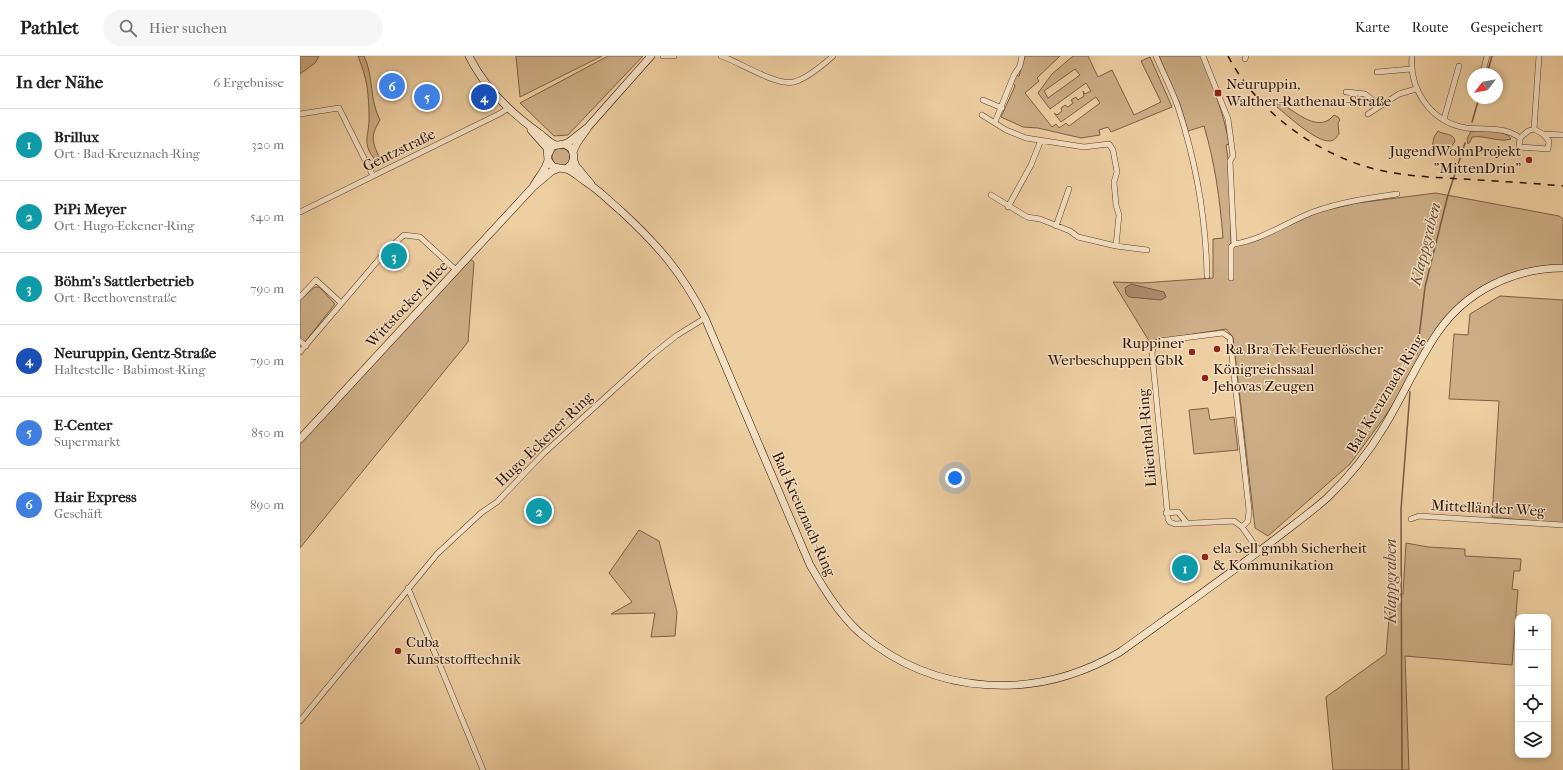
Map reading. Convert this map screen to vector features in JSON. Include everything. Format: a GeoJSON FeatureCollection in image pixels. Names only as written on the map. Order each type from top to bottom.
{"type":"FeatureCollection","features":[{"type":"Feature","properties":{"kind":"main road"},"geometry":{"type":"LineString","coordinates":[[469,56],[490,87],[508,108],[528,126],[552,143],[564,144],[569,142],[588,127]]}},
{"type":"Feature","properties":{"kind":"main road"},"geometry":{"type":"LineString","coordinates":[[573,152],[577,143],[588,127],[651,56]]}},
{"type":"Feature","properties":{"kind":"main road"},"geometry":{"type":"LineString","coordinates":[[528,126],[547,148],[550,164],[557,169]]}},
{"type":"Feature","properties":{"kind":"main road"},"geometry":{"type":"LineString","coordinates":[[533,187],[538,177],[547,166],[550,148],[556,144]]}},
{"type":"Feature","properties":{"kind":"main road"},"geometry":{"type":"LineString","coordinates":[[533,187],[552,171],[557,169],[566,169],[572,164],[574,160],[573,152],[571,148],[564,144]]}},
{"type":"Feature","properties":{"kind":"main road","name":"Bad-Kreuznach-Ring"},"geometry":{"type":"LineString","coordinates":[[574,160],[576,166],[592,186]]}},
{"type":"Feature","properties":{"kind":"main road","name":"Bad-Kreuznach-Ring"},"geometry":{"type":"LineString","coordinates":[[566,169],[571,170],[592,186],[641,230],[666,256],[685,282],[705,318],[810,565],[828,596],[860,632],[891,654],[922,670],[955,682],[996,686],[1034,684],[1071,675],[1101,663],[1120,652],[1259,551],[1327,497],[1362,460],[1384,427],[1438,331],[1457,310],[1480,291],[1502,280],[1534,270],[1563,268]]}},
{"type":"Feature","properties":{"kind":"main road","name":"Wittstocker Allee"},"geometry":{"type":"LineString","coordinates":[[300,439],[533,187]]}},
{"type":"Feature","properties":{"kind":"street"},"geometry":{"type":"LineString","coordinates":[[663,56],[674,56]]}},
{"type":"Feature","properties":{"kind":"street"},"geometry":{"type":"LineString","coordinates":[[721,56],[758,73],[780,80],[794,82],[808,75],[833,56]]}},
{"type":"Feature","properties":{"kind":"street"},"geometry":{"type":"LineString","coordinates":[[995,122],[1022,56]]}},
{"type":"Feature","properties":{"kind":"street"},"geometry":{"type":"LineString","coordinates":[[1156,56],[1178,107],[1195,168],[1203,208],[1207,276]]}},
{"type":"Feature","properties":{"kind":"street"},"geometry":{"type":"LineString","coordinates":[[1204,56],[1228,119],[1233,156],[1230,161],[1234,244],[1231,247],[1231,278]]}},
{"type":"Feature","properties":{"kind":"street"},"geometry":{"type":"LineString","coordinates":[[1412,56],[1411,69],[1416,89],[1425,103],[1444,119],[1465,128],[1508,131],[1520,138]]}},
{"type":"Feature","properties":{"kind":"street"},"geometry":{"type":"LineString","coordinates":[[1484,68],[1487,56]]}},
{"type":"Feature","properties":{"kind":"street"},"geometry":{"type":"LineString","coordinates":[[1534,129],[1539,56]]}},
{"type":"Feature","properties":{"kind":"street"},"geometry":{"type":"LineString","coordinates":[[1444,119],[1459,66]]}},
{"type":"Feature","properties":{"kind":"street"},"geometry":{"type":"LineString","coordinates":[[1377,72],[1411,69]]}},
{"type":"Feature","properties":{"kind":"street"},"geometry":{"type":"LineString","coordinates":[[1368,114],[1399,94],[1416,89]]}},
{"type":"Feature","properties":{"kind":"street"},"geometry":{"type":"LineString","coordinates":[[1346,92],[1365,94],[1380,106]]}},
{"type":"Feature","properties":{"kind":"street"},"geometry":{"type":"LineString","coordinates":[[983,100],[1002,108]]}},
{"type":"Feature","properties":{"kind":"street"},"geometry":{"type":"LineString","coordinates":[[300,114],[339,108],[373,176]]}},
{"type":"Feature","properties":{"kind":"street","name":"Gentzstraße"},"geometry":{"type":"LineString","coordinates":[[300,212],[508,108]]}},
{"type":"Feature","properties":{"kind":"street"},"geometry":{"type":"LineString","coordinates":[[982,115],[1017,136],[1084,147],[1109,144],[1112,150],[1116,172],[1114,182],[1116,205],[1119,215],[1116,246]]}},
{"type":"Feature","properties":{"kind":"street"},"geometry":{"type":"LineString","coordinates":[[1534,129],[1543,134],[1549,141],[1548,149],[1520,146],[1520,138],[1528,131],[1534,129]]}},
{"type":"Feature","properties":{"kind":"street"},"geometry":{"type":"LineString","coordinates":[[1543,134],[1563,135]]}},
{"type":"Feature","properties":{"kind":"street"},"geometry":{"type":"LineString","coordinates":[[1008,207],[1031,165],[1041,140]]}},
{"type":"Feature","properties":{"kind":"street"},"geometry":{"type":"LineString","coordinates":[[1056,226],[1069,189]]}},
{"type":"Feature","properties":{"kind":"street"},"geometry":{"type":"LineString","coordinates":[[1234,244],[1255,239],[1312,212],[1339,204],[1397,194]]}},
{"type":"Feature","properties":{"kind":"street"},"geometry":{"type":"LineString","coordinates":[[991,195],[1027,218],[1040,219],[1070,231],[1078,237],[1116,246],[1147,250]]}},
{"type":"Feature","properties":{"kind":"street"},"geometry":{"type":"LineString","coordinates":[[300,352],[340,302],[386,251],[404,235],[420,237],[456,270]]}},
{"type":"Feature","properties":{"kind":"street"},"geometry":{"type":"LineString","coordinates":[[300,297],[316,280],[340,302]]}},
{"type":"Feature","properties":{"kind":"street","name":"Hugo-Eckener-Ring"},"geometry":{"type":"LineString","coordinates":[[300,721],[437,554],[481,513],[497,502],[544,453],[652,355],[676,336],[705,318]]}},
{"type":"Feature","properties":{"kind":"street","name":"Lilienthal-Ring"},"geometry":{"type":"LineString","coordinates":[[1166,513],[1152,353],[1154,345],[1159,341],[1223,333],[1230,338],[1231,344],[1250,510],[1248,521],[1242,527]]}},
{"type":"Feature","properties":{"kind":"street"},"geometry":{"type":"LineString","coordinates":[[300,341],[306,346]]}},
{"type":"Feature","properties":{"kind":"street"},"geometry":{"type":"LineString","coordinates":[[1187,523],[1178,512],[1166,513],[1170,522],[1175,524],[1234,521],[1242,527],[1259,551]]}},
{"type":"Feature","properties":{"kind":"street","name":"Mittelländer Weg"},"geometry":{"type":"LineString","coordinates":[[1411,519],[1418,516],[1563,525]]}},
{"type":"Feature","properties":{"kind":"street"},"geometry":{"type":"LineString","coordinates":[[408,588],[483,770]]}},
{"type":"Feature","properties":{"kind":"shaded area"},"geometry":{"type":"Polygon","coordinates":[[[300,56],[319,56],[315,63],[300,74],[300,56]]]}},
{"type":"Feature","properties":{"kind":"shaded area"},"geometry":{"type":"Polygon","coordinates":[[[358,56],[364,56],[367,64],[374,104],[380,120],[373,135],[375,148],[380,159],[376,161],[367,146],[369,105],[364,75],[358,56]]]}},
{"type":"Feature","properties":{"kind":"shaded area"},"geometry":{"type":"Polygon","coordinates":[[[516,56],[602,56],[520,97],[516,56]]]}},
{"type":"Feature","properties":{"kind":"shaded area"},"geometry":{"type":"Polygon","coordinates":[[[608,56],[643,56],[568,135],[554,136],[520,103],[608,56]]]}},
{"type":"Feature","properties":{"kind":"shaded area"},"geometry":{"type":"Polygon","coordinates":[[[1025,56],[1060,56],[1037,78],[1039,81],[1025,93],[1052,127],[1056,124],[1059,128],[1066,123],[1069,126],[1100,103],[1096,97],[1061,122],[1054,113],[1057,115],[1062,111],[1061,108],[1065,105],[1068,107],[1073,103],[1071,100],[1076,97],[1078,100],[1084,96],[1083,91],[1085,94],[1091,91],[1086,83],[1050,109],[1038,93],[1052,74],[1073,56],[1088,56],[1098,77],[1112,70],[1134,115],[1161,102],[1141,61],[1150,57],[1172,107],[1111,132],[1108,127],[1099,130],[1100,135],[1081,138],[1038,128],[1023,127],[1001,117],[1015,86],[1013,83],[1016,75],[1019,76],[1025,56]],[[1075,69],[1044,91],[1048,98],[1080,75],[1075,69]]]}},
{"type":"Feature","properties":{"kind":"shaded area"},"geometry":{"type":"Polygon","coordinates":[[[1159,56],[1201,56],[1221,110],[1229,144],[1226,145],[1230,172],[1231,243],[1229,247],[1233,249],[1236,245],[1258,240],[1318,212],[1357,203],[1436,193],[1559,216],[1563,219],[1563,267],[1510,276],[1460,305],[1383,419],[1350,464],[1268,536],[1255,528],[1233,337],[1226,329],[1149,341],[1113,282],[1142,283],[1213,278],[1213,239],[1223,238],[1216,182],[1204,126],[1188,131],[1180,104],[1159,56]]]}},
{"type":"Feature","properties":{"kind":"shaded area"},"geometry":{"type":"Polygon","coordinates":[[[1277,104],[1282,104],[1308,120],[1315,122],[1328,120],[1334,115],[1340,120],[1338,123],[1339,134],[1331,141],[1323,140],[1309,133],[1277,107],[1277,104]]]}},
{"type":"Feature","properties":{"kind":"shaded area"},"geometry":{"type":"Polygon","coordinates":[[[1438,131],[1451,135],[1454,138],[1455,141],[1448,152],[1432,148],[1434,137],[1438,131]]]}},
{"type":"Feature","properties":{"kind":"shaded area"},"geometry":{"type":"Polygon","coordinates":[[[1471,131],[1499,132],[1511,139],[1502,140],[1472,137],[1468,144],[1467,139],[1471,131]]]}},
{"type":"Feature","properties":{"kind":"shaded area"},"geometry":{"type":"Polygon","coordinates":[[[561,148],[567,151],[570,157],[567,163],[561,166],[555,163],[552,157],[555,151],[561,148]]]}},
{"type":"Feature","properties":{"kind":"shaded area"},"geometry":{"type":"Polygon","coordinates":[[[470,259],[474,262],[468,342],[300,548],[300,442],[470,259]]]}},
{"type":"Feature","properties":{"kind":"shaded area"},"geometry":{"type":"Polygon","coordinates":[[[1131,284],[1164,292],[1166,297],[1161,300],[1129,297],[1126,294],[1125,288],[1131,284]]]}},
{"type":"Feature","properties":{"kind":"shaded area"},"geometry":{"type":"Polygon","coordinates":[[[315,287],[319,287],[335,304],[305,342],[300,339],[300,300],[315,287]]]}},
{"type":"Feature","properties":{"kind":"shaded area"},"geometry":{"type":"Polygon","coordinates":[[[1500,296],[1563,300],[1563,524],[1492,517],[1499,401],[1449,399],[1454,334],[1468,335],[1470,314],[1500,296]]]}},
{"type":"Feature","properties":{"kind":"shaded area"},"geometry":{"type":"Polygon","coordinates":[[[1208,408],[1210,420],[1234,417],[1238,450],[1194,454],[1189,410],[1208,408]]]}},
{"type":"Feature","properties":{"kind":"shaded area"},"geometry":{"type":"Polygon","coordinates":[[[639,530],[659,541],[677,612],[675,636],[651,637],[655,613],[611,614],[632,602],[609,573],[639,530]]]}},
{"type":"Feature","properties":{"kind":"shaded area"},"geometry":{"type":"Polygon","coordinates":[[[1406,543],[1428,547],[1465,549],[1465,556],[1521,559],[1520,571],[1514,571],[1512,589],[1518,590],[1512,665],[1405,656],[1409,770],[1333,770],[1326,697],[1386,654],[1391,594],[1403,594],[1406,543]]]}},
{"type":"Feature","properties":{"kind":"waterway","name":"Klappgraben"},"geometry":{"type":"LineString","coordinates":[[1489,68],[1492,56]]}},
{"type":"Feature","properties":{"kind":"waterway","name":"Klappgraben"},"geometry":{"type":"LineString","coordinates":[[1472,122],[1477,104]]}},
{"type":"Feature","properties":{"kind":"waterway","name":"Klappgraben"},"geometry":{"type":"LineString","coordinates":[[1417,354],[1425,287],[1448,195],[1465,143]]}},
{"type":"Feature","properties":{"kind":"waterway","name":"Klappgraben"},"geometry":{"type":"LineString","coordinates":[[1402,770],[1401,509],[1410,392]]}},
{"type":"Feature","properties":{"kind":"railway"},"geometry":{"type":"LineString","coordinates":[[1228,56],[1253,93],[1269,109],[1304,137],[1323,149],[1343,158],[1364,166],[1401,174],[1563,186]]}},
{"type":"Feature","properties":{"kind":"place","name":"Hair Express"},"geometry":{"type":"Point","coordinates":[392,86]}},
{"type":"Feature","properties":{"kind":"place","name":"Neuruppin, Walther-Rathenau-Straße"},"geometry":{"type":"Point","coordinates":[1218,93]}},
{"type":"Feature","properties":{"kind":"place","name":"E-Center"},"geometry":{"type":"Point","coordinates":[427,97]}},
{"type":"Feature","properties":{"kind":"place","name":"Neuruppin, Gentz-Straße"},"geometry":{"type":"Point","coordinates":[484,97]}},
{"type":"Feature","properties":{"kind":"place","name":"JugendWohnProjekt \"MittenDrin\""},"geometry":{"type":"Point","coordinates":[1529,160]}},
{"type":"Feature","properties":{"kind":"place","name":"Böhm’s Sattlerbetrieb"},"geometry":{"type":"Point","coordinates":[394,256]}},
{"type":"Feature","properties":{"kind":"place","name":"Ra Bra Tek Feuerlöscher"},"geometry":{"type":"Point","coordinates":[1217,349]}},
{"type":"Feature","properties":{"kind":"place","name":"Ruppiner Werbeschuppen GbR"},"geometry":{"type":"Point","coordinates":[1192,352]}},
{"type":"Feature","properties":{"kind":"place","name":"Königreichssaal Jehovas Zeugen"},"geometry":{"type":"Point","coordinates":[1205,378]}},
{"type":"Feature","properties":{"kind":"place","name":"PiPi Meyer"},"geometry":{"type":"Point","coordinates":[539,511]}},
{"type":"Feature","properties":{"kind":"place","name":"ela Sell gmbh Sicherheit & Kommunikation"},"geometry":{"type":"Point","coordinates":[1205,557]}},
{"type":"Feature","properties":{"kind":"place","name":"Brillux"},"geometry":{"type":"Point","coordinates":[1185,568]}},
{"type":"Feature","properties":{"kind":"place","name":"Cuba Kunststofftechnik"},"geometry":{"type":"Point","coordinates":[398,651]}}]}
